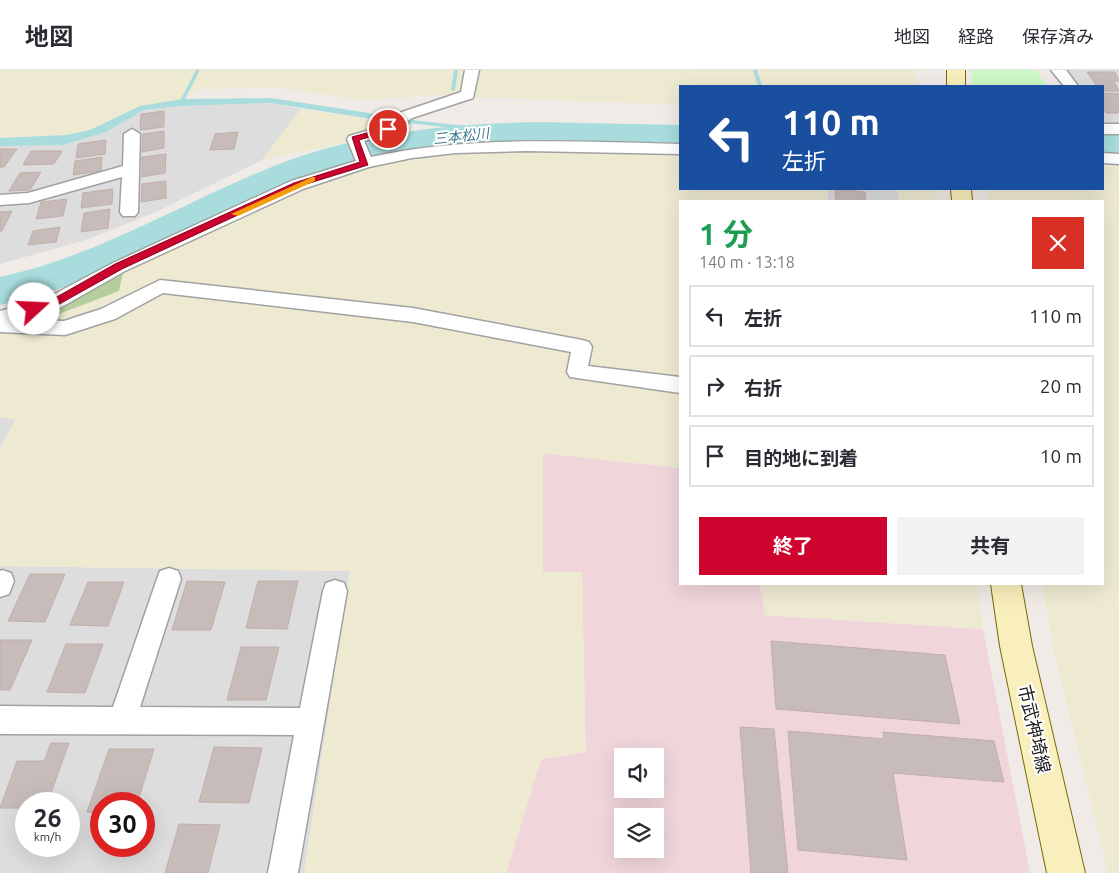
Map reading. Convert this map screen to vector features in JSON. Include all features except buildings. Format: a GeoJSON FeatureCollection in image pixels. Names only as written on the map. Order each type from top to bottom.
{"type":"FeatureCollection","features":[{"type":"Feature","properties":{"kind":"main road"},"geometry":{"type":"LineString","coordinates":[[956,70],[956,85]]}},
{"type":"Feature","properties":{"kind":"main road","name":"市武神埼線"},"geometry":{"type":"LineString","coordinates":[[1006,585],[1016,646],[1066,873]]}},
{"type":"Feature","properties":{"kind":"street"},"geometry":{"type":"LineString","coordinates":[[365,163],[355,139],[388,129],[407,115],[468,95],[472,70]]}},
{"type":"Feature","properties":{"kind":"street"},"geometry":{"type":"LineString","coordinates":[[1058,70],[1070,85]]}},
{"type":"Feature","properties":{"kind":"street"},"geometry":{"type":"LineString","coordinates":[[1104,129],[1119,129]]}},
{"type":"Feature","properties":{"kind":"street"},"geometry":{"type":"LineString","coordinates":[[129,212],[132,134]]}},
{"type":"Feature","properties":{"kind":"street"},"geometry":{"type":"LineString","coordinates":[[0,318],[51,304],[119,266],[297,184],[365,163],[412,153],[456,148],[527,146],[679,148]]}},
{"type":"Feature","properties":{"kind":"street"},"geometry":{"type":"LineString","coordinates":[[1104,158],[1119,159]]}},
{"type":"Feature","properties":{"kind":"street"},"geometry":{"type":"LineString","coordinates":[[0,200],[29,198],[131,169]]}},
{"type":"Feature","properties":{"kind":"street"},"geometry":{"type":"LineString","coordinates":[[0,325],[65,328],[108,314],[160,286],[432,319],[582,348],[577,372],[679,385]]}},
{"type":"Feature","properties":{"kind":"street"},"geometry":{"type":"LineString","coordinates":[[122,721],[169,579]]}},
{"type":"Feature","properties":{"kind":"street"},"geometry":{"type":"LineString","coordinates":[[283,873],[335,591]]}},
{"type":"Feature","properties":{"kind":"street"},"geometry":{"type":"LineString","coordinates":[[0,720],[310,722]]}},
{"type":"Feature","properties":{"kind":"shaded area"},"geometry":{"type":"Polygon","coordinates":[[[0,70],[916,70],[915,85],[679,85],[679,105],[475,97],[457,94],[365,100],[277,88],[200,89],[183,99],[140,106],[90,130],[66,135],[0,138],[0,70]]]}},
{"type":"Feature","properties":{"kind":"shaded area"},"geometry":{"type":"Polygon","coordinates":[[[1052,70],[1119,70],[1119,124],[1104,124],[1104,85],[1063,85],[1052,70]]]}},
{"type":"Feature","properties":{"kind":"shaded area"},"geometry":{"type":"Polygon","coordinates":[[[270,103],[301,109],[262,160],[158,211],[89,239],[0,264],[0,146],[64,145],[106,132],[144,110],[181,106],[270,103]]]}},
{"type":"Feature","properties":{"kind":"shaded area"},"geometry":{"type":"Polygon","coordinates":[[[301,109],[398,123],[389,133],[262,160],[301,109]]]}},
{"type":"Feature","properties":{"kind":"shaded area"},"geometry":{"type":"Polygon","coordinates":[[[529,149],[679,152],[679,190],[827,190],[828,200],[679,200],[679,468],[543,453],[543,572],[582,572],[586,752],[541,759],[506,873],[304,873],[350,571],[0,566],[0,448],[16,420],[0,417],[0,324],[38,322],[119,291],[124,269],[304,187],[369,164],[455,151],[529,149]]]}},
{"type":"Feature","properties":{"kind":"shaded area"},"geometry":{"type":"Polygon","coordinates":[[[1104,166],[1119,166],[1119,873],[1108,873],[1053,647],[1042,585],[1104,585],[1104,200],[988,200],[987,190],[1104,190],[1104,166]]]}},
{"type":"Feature","properties":{"kind":"shaded area"},"geometry":{"type":"Polygon","coordinates":[[[827,190],[897,190],[899,200],[828,200],[827,190]]]}},
{"type":"Feature","properties":{"kind":"shaded area"},"geometry":{"type":"Polygon","coordinates":[[[897,190],[936,190],[937,200],[899,200],[897,190]]]}},
{"type":"Feature","properties":{"kind":"shaded area"},"geometry":{"type":"Polygon","coordinates":[[[0,417],[16,419],[0,448],[0,417]]]}},
{"type":"Feature","properties":{"kind":"shaded area"},"geometry":{"type":"Polygon","coordinates":[[[543,453],[679,468],[679,585],[760,585],[765,615],[983,629],[1030,873],[506,873],[541,759],[585,752],[582,572],[543,572],[543,453]]]}},
{"type":"Feature","properties":{"kind":"shaded area"},"geometry":{"type":"Polygon","coordinates":[[[0,566],[350,571],[304,873],[0,873],[0,566]]]}},
{"type":"Feature","properties":{"kind":"shaded area"},"geometry":{"type":"Polygon","coordinates":[[[760,585],[977,585],[983,629],[765,615],[760,585]]]}},
{"type":"Feature","properties":{"kind":"green space"},"geometry":{"type":"Polygon","coordinates":[[[971,70],[1036,70],[1046,85],[972,85],[971,70]]]}},
{"type":"Feature","properties":{"kind":"green space"},"geometry":{"type":"Polygon","coordinates":[[[124,269],[119,291],[38,322],[6,322],[124,269]]]}},
{"type":"Feature","properties":{"kind":"water"},"geometry":{"type":"Polygon","coordinates":[[[271,98],[415,120],[410,125],[270,103],[181,106],[144,110],[106,132],[64,145],[0,146],[0,138],[66,135],[90,130],[140,106],[183,99],[271,98]]]}},
{"type":"Feature","properties":{"kind":"waterway"},"geometry":{"type":"LineString","coordinates":[[183,99],[198,70]]}},
{"type":"Feature","properties":{"kind":"waterway"},"geometry":{"type":"LineString","coordinates":[[453,90],[456,70]]}},
{"type":"Feature","properties":{"kind":"waterway"},"geometry":{"type":"LineString","coordinates":[[755,70],[760,85]]}},
{"type":"Feature","properties":{"kind":"waterway"},"geometry":{"type":"LineString","coordinates":[[403,121],[502,132]]}},
{"type":"Feature","properties":{"kind":"waterway","name":"三本松川"},"geometry":{"type":"LineString","coordinates":[[0,291],[40,282],[116,254],[299,169],[345,154],[391,143],[487,133],[536,132],[679,135]]}},
{"type":"Feature","properties":{"kind":"waterway","name":"三本松川"},"geometry":{"type":"LineString","coordinates":[[1104,142],[1119,143]]}},
{"type":"Feature","properties":{"kind":"slow traffic"},"geometry":{"type":"LineString","coordinates":[[235,214],[297,184],[312,179]]}},
{"type":"Feature","properties":{"kind":"route"},"geometry":{"type":"LineString","coordinates":[[34,309],[51,304],[119,266],[191,235],[297,184],[365,163],[355,139],[388,129]]}}]}
